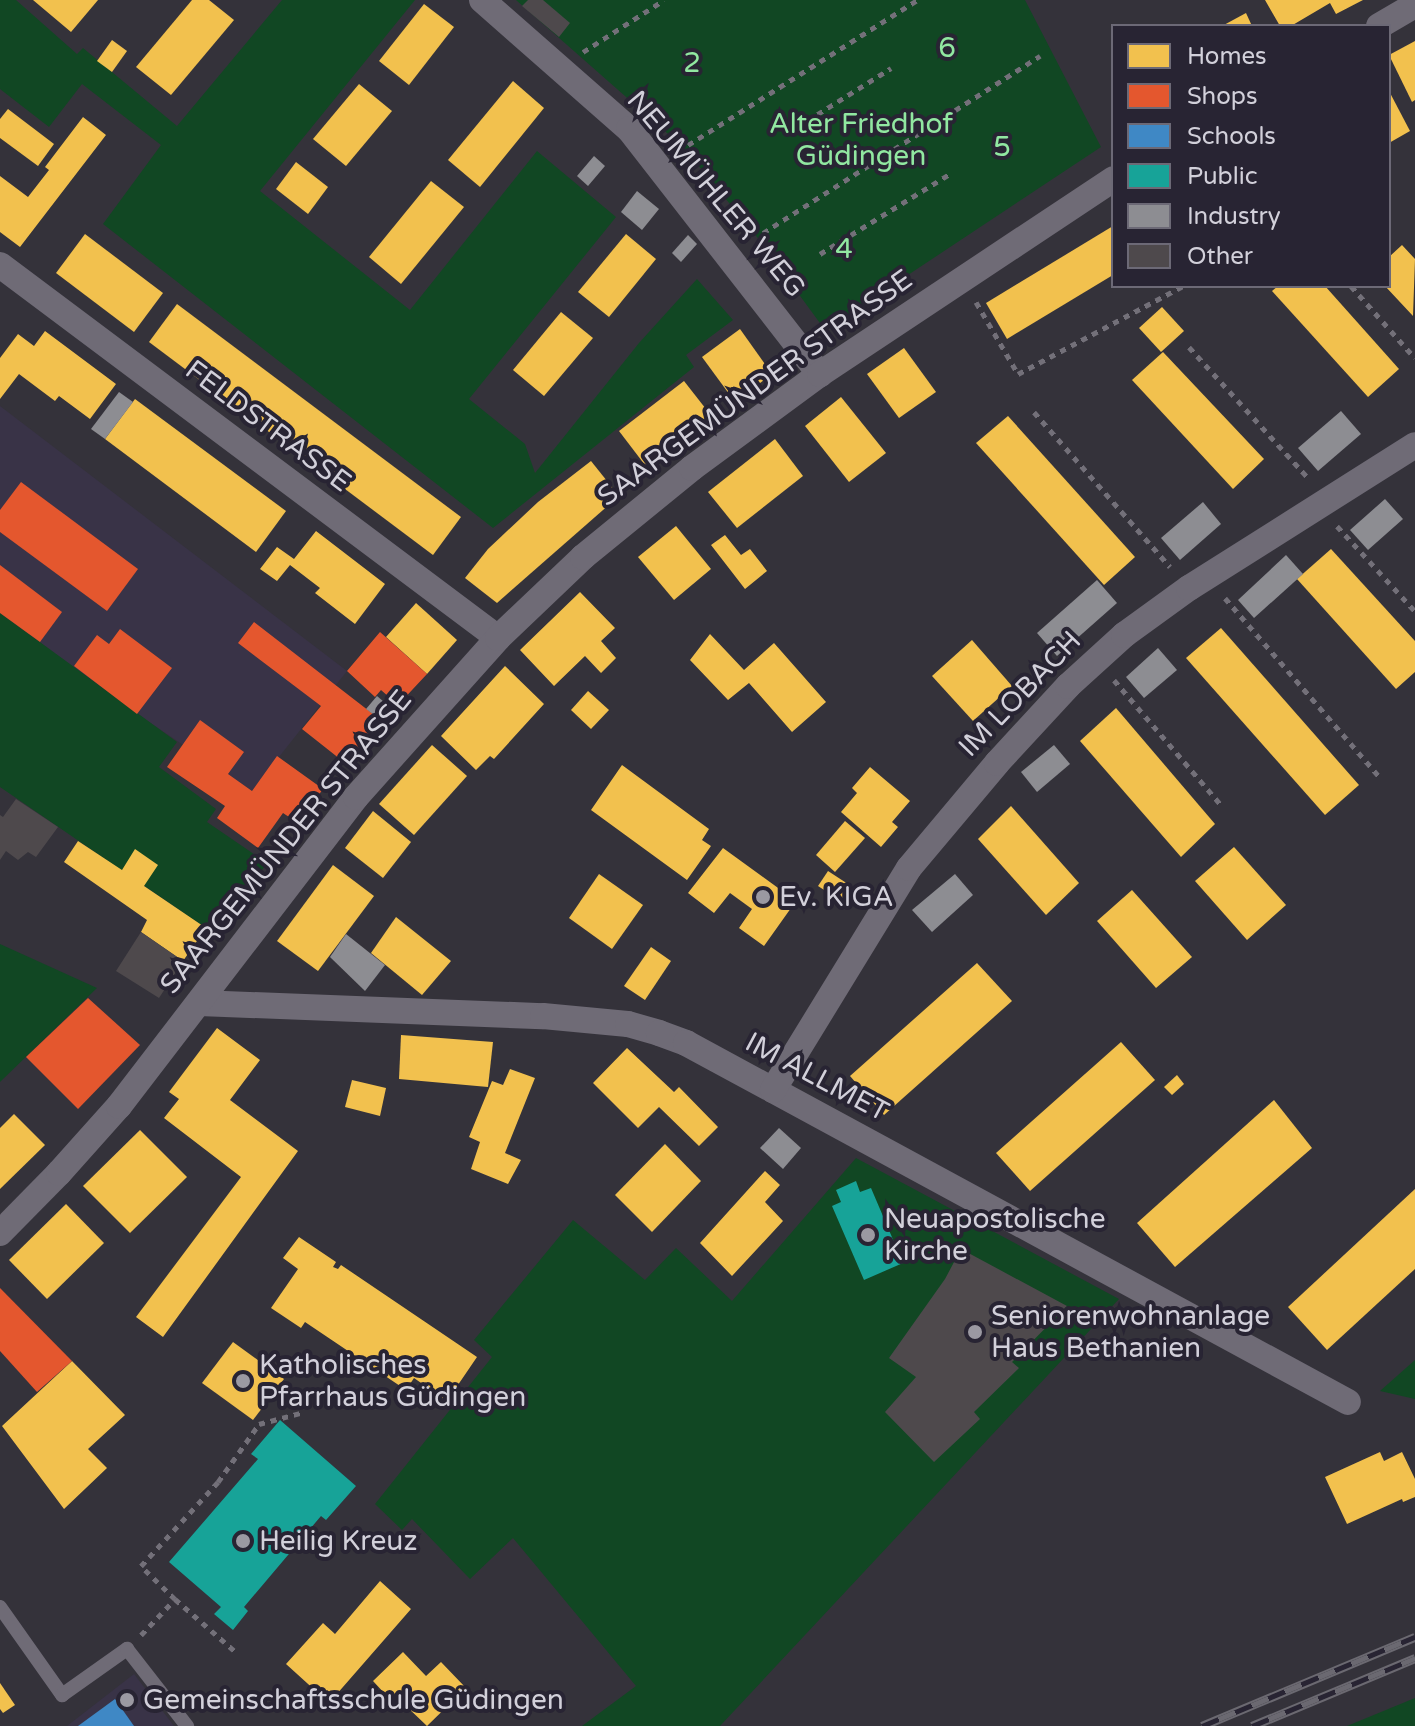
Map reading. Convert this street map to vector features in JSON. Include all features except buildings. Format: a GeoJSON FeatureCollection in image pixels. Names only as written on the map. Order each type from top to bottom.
{"type":"FeatureCollection","features":[{"type":"Feature","properties":{"kind":"street","name":"NEUMÜHLER WEG"},"geometry":{"type":"LineString","coordinates":[[482,0],[629,129],[820,374]]}},
{"type":"Feature","properties":{"kind":"street"},"geometry":{"type":"LineString","coordinates":[[1382,24],[1415,5]]}},
{"type":"Feature","properties":{"kind":"street","name":"SAARGEMÜNDER STRASSE"},"geometry":{"type":"LineString","coordinates":[[0,1233],[119,1106],[356,797],[498,638],[619,528],[692,468],[820,374],[1111,180]]}},
{"type":"Feature","properties":{"kind":"street","name":"FELDSTRASSE"},"geometry":{"type":"LineString","coordinates":[[0,265],[498,638]]}},
{"type":"Feature","properties":{"kind":"street","name":"IM LOBACH"},"geometry":{"type":"LineString","coordinates":[[773,1090],[888,899],[927,845],[1023,733],[1096,658],[1198,583],[1415,445]]}},
{"type":"Feature","properties":{"kind":"street","name":"IM ALLMET"},"geometry":{"type":"LineString","coordinates":[[199,1003],[543,1016],[628,1024],[686,1043],[1348,1402]]}},
{"type":"Feature","properties":{"kind":"lane"},"geometry":{"type":"LineString","coordinates":[[0,1607],[62,1695],[127,1649],[187,1726]]}},
{"type":"Feature","properties":{"kind":"path"},"geometry":{"type":"LineString","coordinates":[[582,53],[664,0]]}},
{"type":"Feature","properties":{"kind":"path"},"geometry":{"type":"LineString","coordinates":[[688,145],[917,0]]}},
{"type":"Feature","properties":{"kind":"path"},"geometry":{"type":"LineString","coordinates":[[763,233],[1040,56]]}},
{"type":"Feature","properties":{"kind":"path"},"geometry":{"type":"LineString","coordinates":[[797,127],[891,68]]}},
{"type":"Feature","properties":{"kind":"path"},"geometry":{"type":"LineString","coordinates":[[820,254],[951,173]]}},
{"type":"Feature","properties":{"kind":"path"},"geometry":{"type":"LineString","coordinates":[[962,277],[1018,374],[1179,288]]}},
{"type":"Feature","properties":{"kind":"path"},"geometry":{"type":"LineString","coordinates":[[1353,288],[1415,358]]}},
{"type":"Feature","properties":{"kind":"path"},"geometry":{"type":"LineString","coordinates":[[1189,347],[1415,611]]}},
{"type":"Feature","properties":{"kind":"path"},"geometry":{"type":"LineString","coordinates":[[1034,412],[1381,779]]}},
{"type":"Feature","properties":{"kind":"path"},"geometry":{"type":"LineString","coordinates":[[1096,658],[1223,807]]}},
{"type":"Feature","properties":{"kind":"path"},"geometry":{"type":"LineString","coordinates":[[237,1653],[141,1566],[218,1482],[259,1424],[304,1412]]}},
{"type":"Feature","properties":{"kind":"path"},"geometry":{"type":"LineString","coordinates":[[152,1623],[175,1599]]}},
{"type":"Feature","properties":{"kind":"shaded area"},"geometry":{"type":"Polygon","coordinates":[[[0,406],[347,671],[252,791],[137,714],[0,613],[0,406]]]}},
{"type":"Feature","properties":{"kind":"shaded area","name":"Gemeinschaftsschule Güdingen"},"geometry":{"type":"Polygon","coordinates":[[[134,1674],[174,1726],[67,1726],[134,1674]]]}},
{"type":"Feature","properties":{"kind":"green space"},"geometry":{"type":"Polygon","coordinates":[[[0,0],[16,0],[77,54],[83,48],[177,126],[282,0],[415,0],[260,191],[410,310],[537,151],[616,217],[469,399],[525,444],[535,473],[639,343],[697,279],[733,320],[686,355],[694,367],[493,528],[103,224],[161,145],[82,84],[49,127],[0,89],[0,0]]]}},
{"type":"Feature","properties":{"kind":"green space","name":"Alter Friedhof Güdingen"},"geometry":{"type":"Polygon","coordinates":[[[516,0],[1025,0],[1101,147],[825,330],[757,237],[684,148],[516,0]]]}},
{"type":"Feature","properties":{"kind":"green space"},"geometry":{"type":"Polygon","coordinates":[[[0,613],[177,742],[159,767],[216,809],[207,822],[267,863],[216,935],[0,787],[0,613]]]}},
{"type":"Feature","properties":{"kind":"green space"},"geometry":{"type":"Polygon","coordinates":[[[0,944],[97,988],[0,1082],[0,944]]]}},
{"type":"Feature","properties":{"kind":"green space"},"geometry":{"type":"Polygon","coordinates":[[[856,1158],[1119,1299],[720,1726],[582,1726],[636,1686],[513,1538],[470,1579],[412,1519],[402,1530],[375,1504],[492,1357],[474,1340],[573,1220],[645,1280],[676,1248],[732,1301],[856,1158]]]}},
{"type":"Feature","properties":{"kind":"green space"},"geometry":{"type":"Polygon","coordinates":[[[1415,1360],[1415,1399],[1380,1391],[1415,1360]]]}},
{"type":"Feature","properties":{"kind":"green space"},"geometry":{"type":"Polygon","coordinates":[[[1415,1698],[1415,1726],[1347,1726],[1415,1698]]]}},
{"type":"Feature","properties":{"kind":"railway"},"geometry":{"type":"LineString","coordinates":[[1202,1726],[1415,1637]]}},
{"type":"Feature","properties":{"kind":"railway"},"geometry":{"type":"LineString","coordinates":[[1252,1726],[1415,1658]]}},
{"type":"Feature","properties":{"kind":"place","name":"Ev. KIGA"},"geometry":{"type":"Point","coordinates":[763,897]}},
{"type":"Feature","properties":{"kind":"place","name":"Neuapostolische Kirche"},"geometry":{"type":"Point","coordinates":[868,1235]}},
{"type":"Feature","properties":{"kind":"place","name":"Seniorenwohnanlage Haus Bethanien"},"geometry":{"type":"Point","coordinates":[975,1332]}},
{"type":"Feature","properties":{"kind":"place","name":"Katholisches Pfarrhaus Güdingen"},"geometry":{"type":"Point","coordinates":[243,1381]}},
{"type":"Feature","properties":{"kind":"place","name":"Heilig Kreuz"},"geometry":{"type":"Point","coordinates":[243,1541]}},
{"type":"Feature","properties":{"kind":"place","name":"Gemeinschaftsschule Güdingen"},"geometry":{"type":"Point","coordinates":[127,1700]}},
{"type":"Feature","properties":{"kind":"park label","name":"6"},"geometry":{"type":"Point","coordinates":[947,48]}},
{"type":"Feature","properties":{"kind":"park label","name":"2"},"geometry":{"type":"Point","coordinates":[692,63]}},
{"type":"Feature","properties":{"kind":"park label","name":"5"},"geometry":{"type":"Point","coordinates":[1002,147]}},
{"type":"Feature","properties":{"kind":"park label","name":"4"},"geometry":{"type":"Point","coordinates":[844,249]}}]}
